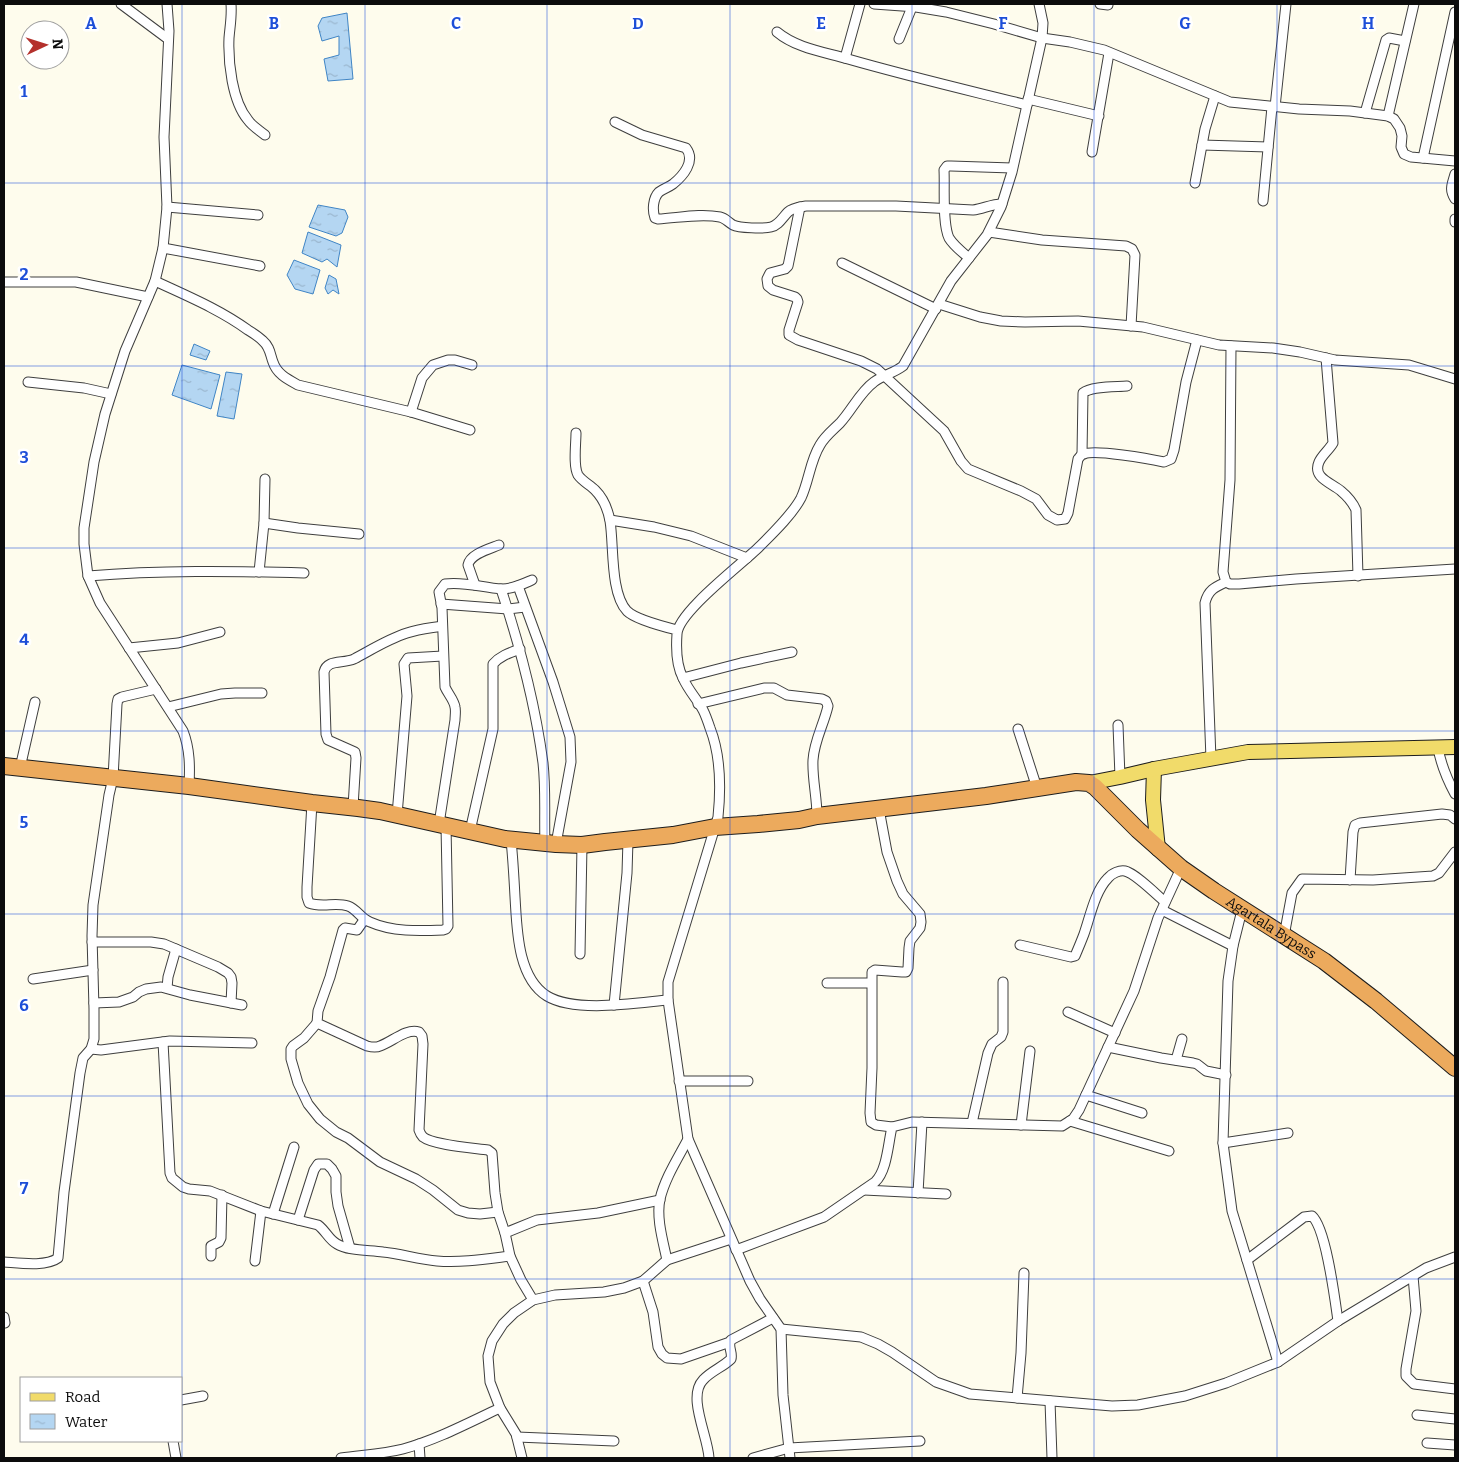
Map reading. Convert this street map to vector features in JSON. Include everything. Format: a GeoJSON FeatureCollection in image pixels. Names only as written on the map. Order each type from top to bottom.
{"type":"FeatureCollection","features":[{"type":"Feature","properties":{"kind":"highway"},"geometry":{"type":"LineString","coordinates":[[12,767],[189,786],[353,807],[511,840],[550,844],[582,844],[628,840],[672,835],[715,827],[799,820],[817,816],[986,796],[1076,782],[1089,783]]}},
{"type":"Feature","properties":{"kind":"highway","name":"Agartala Bypass"},"geometry":{"type":"LineString","coordinates":[[1089,783],[1180,868],[1242,910],[1324,961],[1362,990],[1455,1068]]}},
{"type":"Feature","properties":{"kind":"main road"},"geometry":{"type":"LineString","coordinates":[[1089,783],[1248,752],[1455,747]]}},
{"type":"Feature","properties":{"kind":"main road"},"geometry":{"type":"LineString","coordinates":[[1154,769],[1154,809],[1158,849]]}},
{"type":"Feature","properties":{"kind":"street"},"geometry":{"type":"LineString","coordinates":[[121,4],[168,39]]}},
{"type":"Feature","properties":{"kind":"street"},"geometry":{"type":"LineString","coordinates":[[167,4],[169,23],[164,137],[168,207],[163,248],[155,281],[125,351],[105,414],[94,462],[84,528],[84,544],[88,576],[100,603],[168,707],[188,742],[189,786]]}},
{"type":"Feature","properties":{"kind":"street"},"geometry":{"type":"LineString","coordinates":[[231,4],[230,58],[236,96],[248,121],[264,135]]}},
{"type":"Feature","properties":{"kind":"street"},"geometry":{"type":"LineString","coordinates":[[845,58],[860,4]]}},
{"type":"Feature","properties":{"kind":"street"},"geometry":{"type":"LineString","coordinates":[[874,4],[889,4],[946,12],[1042,38],[1070,42],[1109,53],[1230,102],[1388,116],[1394,119],[1400,128],[1402,136],[1401,147],[1404,154],[1411,157],[1455,161]]}},
{"type":"Feature","properties":{"kind":"street"},"geometry":{"type":"LineString","coordinates":[[790,1458],[783,1395],[781,1329],[757,1293],[736,1250],[688,1139],[679,1081],[668,1000],[668,982],[718,817],[719,808],[718,758],[715,744],[703,711],[683,678],[678,665],[677,630],[693,608],[776,529],[797,504],[819,446],[826,436],[840,423],[866,389],[878,379],[903,366],[952,281],[989,232],[1002,204],[1012,168],[1042,38],[1043,23],[1039,4]]}},
{"type":"Feature","properties":{"kind":"street"},"geometry":{"type":"LineString","coordinates":[[1262,201],[1286,4]]}},
{"type":"Feature","properties":{"kind":"street"},"geometry":{"type":"LineString","coordinates":[[1388,116],[1414,4]]}},
{"type":"Feature","properties":{"kind":"street"},"geometry":{"type":"LineString","coordinates":[[899,39],[912,7]]}},
{"type":"Feature","properties":{"kind":"street"},"geometry":{"type":"LineString","coordinates":[[1423,158],[1455,12]]}},
{"type":"Feature","properties":{"kind":"street"},"geometry":{"type":"LineString","coordinates":[[777,32],[795,43],[845,58],[1027,102],[1099,116]]}},
{"type":"Feature","properties":{"kind":"street"},"geometry":{"type":"LineString","coordinates":[[1365,113],[1386,40],[1389,38],[1404,41]]}},
{"type":"Feature","properties":{"kind":"street"},"geometry":{"type":"LineString","coordinates":[[1092,152],[1109,53]]}},
{"type":"Feature","properties":{"kind":"street"},"geometry":{"type":"LineString","coordinates":[[1195,183],[1202,145],[1215,96]]}},
{"type":"Feature","properties":{"kind":"street"},"geometry":{"type":"LineString","coordinates":[[615,122],[642,135],[686,148],[689,152],[689,164],[684,174],[672,185],[658,193],[654,202],[653,212],[655,218],[658,219],[691,216],[718,217],[724,218],[735,226],[772,227],[783,219],[788,212],[800,207],[896,206],[981,209],[993,204],[1002,204]]}},
{"type":"Feature","properties":{"kind":"street"},"geometry":{"type":"LineString","coordinates":[[1202,145],[1268,146]]}},
{"type":"Feature","properties":{"kind":"street"},"geometry":{"type":"LineString","coordinates":[[969,258],[948,236],[946,228],[944,170],[947,166],[1012,168]]}},
{"type":"Feature","properties":{"kind":"street"},"geometry":{"type":"LineString","coordinates":[[1455,174],[1451,189],[1455,199]]}},
{"type":"Feature","properties":{"kind":"street"},"geometry":{"type":"LineString","coordinates":[[168,207],[258,215]]}},
{"type":"Feature","properties":{"kind":"street"},"geometry":{"type":"LineString","coordinates":[[800,207],[788,266],[785,269],[770,273],[768,278],[768,286],[773,290],[797,299],[798,302],[789,334],[798,340],[870,365],[944,431],[961,461],[968,469],[1036,499],[1048,514],[1058,520],[1065,520],[1068,513],[1078,459],[1082,454],[1083,393],[1086,390],[1092,389],[1127,386]]}},
{"type":"Feature","properties":{"kind":"street"},"geometry":{"type":"LineString","coordinates":[[989,232],[1042,240],[1126,246],[1132,249],[1135,255],[1131,326]]}},
{"type":"Feature","properties":{"kind":"street"},"geometry":{"type":"LineString","coordinates":[[163,248],[260,266]]}},
{"type":"Feature","properties":{"kind":"street"},"geometry":{"type":"LineString","coordinates":[[842,263],[938,307],[1001,321],[1078,321],[1143,326],[1218,345],[1273,348],[1335,360],[1409,365],[1455,379]]}},
{"type":"Feature","properties":{"kind":"street"},"geometry":{"type":"LineString","coordinates":[[155,281],[216,310],[263,341],[269,348],[277,371],[298,385],[411,412],[470,430]]}},
{"type":"Feature","properties":{"kind":"street"},"geometry":{"type":"LineString","coordinates":[[5,282],[76,282],[148,297]]}},
{"type":"Feature","properties":{"kind":"street"},"geometry":{"type":"LineString","coordinates":[[1082,454],[1119,455],[1164,462],[1171,458],[1186,382],[1197,340]]}},
{"type":"Feature","properties":{"kind":"street"},"geometry":{"type":"LineString","coordinates":[[1226,582],[1223,572],[1230,480],[1231,346]]}},
{"type":"Feature","properties":{"kind":"street"},"geometry":{"type":"LineString","coordinates":[[1326,358],[1333,443],[1318,463],[1317,471],[1320,477],[1341,490],[1356,510],[1358,576]]}},
{"type":"Feature","properties":{"kind":"street"},"geometry":{"type":"LineString","coordinates":[[411,412],[422,378],[433,365],[448,360],[455,360],[472,366]]}},
{"type":"Feature","properties":{"kind":"street"},"geometry":{"type":"LineString","coordinates":[[28,382],[77,387],[111,394]]}},
{"type":"Feature","properties":{"kind":"street"},"geometry":{"type":"LineString","coordinates":[[576,433],[576,470],[579,477],[596,491],[603,500],[610,520],[616,587],[622,603],[628,612],[635,616],[677,630]]}},
{"type":"Feature","properties":{"kind":"street"},"geometry":{"type":"LineString","coordinates":[[259,572],[264,522],[265,479]]}},
{"type":"Feature","properties":{"kind":"street"},"geometry":{"type":"LineString","coordinates":[[610,520],[654,527],[691,536],[747,558]]}},
{"type":"Feature","properties":{"kind":"street"},"geometry":{"type":"LineString","coordinates":[[264,522],[298,528],[359,534]]}},
{"type":"Feature","properties":{"kind":"street"},"geometry":{"type":"LineString","coordinates":[[475,585],[468,562],[470,559],[499,545]]}},
{"type":"Feature","properties":{"kind":"street"},"geometry":{"type":"LineString","coordinates":[[1211,759],[1205,603],[1207,595],[1214,588],[1226,582],[1239,584],[1455,569]]}},
{"type":"Feature","properties":{"kind":"street"},"geometry":{"type":"LineString","coordinates":[[88,576],[138,572],[304,573]]}},
{"type":"Feature","properties":{"kind":"street"},"geometry":{"type":"LineString","coordinates":[[312,803],[307,887],[309,903],[314,905],[332,904],[353,908],[364,920],[376,925],[407,930],[446,929],[448,926],[448,916],[442,825],[455,714],[454,704],[447,694],[445,687],[439,592],[445,584],[455,583],[501,588],[518,586],[532,580]]}},
{"type":"Feature","properties":{"kind":"street"},"geometry":{"type":"LineString","coordinates":[[518,586],[554,682],[570,737],[571,762],[550,844]]}},
{"type":"Feature","properties":{"kind":"street"},"geometry":{"type":"LineString","coordinates":[[501,588],[520,649],[535,714],[543,765],[550,844]]}},
{"type":"Feature","properties":{"kind":"street"},"geometry":{"type":"LineString","coordinates":[[441,604],[508,609],[525,607]]}},
{"type":"Feature","properties":{"kind":"street"},"geometry":{"type":"LineString","coordinates":[[353,807],[355,752],[328,740],[326,734],[325,667],[335,662],[352,659],[406,634],[421,629],[442,626]]}},
{"type":"Feature","properties":{"kind":"street"},"geometry":{"type":"LineString","coordinates":[[129,648],[178,643],[220,632]]}},
{"type":"Feature","properties":{"kind":"street"},"geometry":{"type":"LineString","coordinates":[[470,831],[492,729],[493,664],[506,654],[520,649]]}},
{"type":"Feature","properties":{"kind":"street"},"geometry":{"type":"LineString","coordinates":[[683,678],[792,652]]}},
{"type":"Feature","properties":{"kind":"street"},"geometry":{"type":"LineString","coordinates":[[397,815],[406,696],[404,664],[408,658],[444,656]]}},
{"type":"Feature","properties":{"kind":"street"},"geometry":{"type":"LineString","coordinates":[[698,704],[764,688],[774,688],[787,695],[826,701],[828,706],[813,758],[817,816]]}},
{"type":"Feature","properties":{"kind":"street"},"geometry":{"type":"LineString","coordinates":[[4,1262],[40,1263],[52,1262],[58,1258],[64,1192],[80,1073],[83,1058],[91,1049],[94,1039],[93,905],[113,778],[118,700],[122,697],[156,689]]}},
{"type":"Feature","properties":{"kind":"street"},"geometry":{"type":"LineString","coordinates":[[168,707],[221,694],[235,692],[262,693]]}},
{"type":"Feature","properties":{"kind":"street"},"geometry":{"type":"LineString","coordinates":[[12,767],[35,702]]}},
{"type":"Feature","properties":{"kind":"street"},"geometry":{"type":"LineString","coordinates":[[1118,725],[1120,777]]}},
{"type":"Feature","properties":{"kind":"street"},"geometry":{"type":"LineString","coordinates":[[1018,729],[1037,788]]}},
{"type":"Feature","properties":{"kind":"street"},"geometry":{"type":"LineString","coordinates":[[1438,748],[1445,775],[1455,794]]}},
{"type":"Feature","properties":{"kind":"street"},"geometry":{"type":"LineString","coordinates":[[879,809],[891,867],[903,894],[920,914],[921,922],[920,928],[910,942],[906,972],[875,970],[872,972],[871,1122],[876,1125],[892,1127],[912,1122],[922,1122],[1062,1126],[1070,1121],[1086,1095],[1134,991],[1164,906],[1180,868]]}},
{"type":"Feature","properties":{"kind":"street"},"geometry":{"type":"LineString","coordinates":[[1350,880],[1352,832],[1355,825],[1442,814],[1450,815],[1455,819]]}},
{"type":"Feature","properties":{"kind":"street"},"geometry":{"type":"LineString","coordinates":[[511,840],[517,928],[522,955],[528,973],[536,986],[547,996],[587,1006],[668,1000]]}},
{"type":"Feature","properties":{"kind":"street"},"geometry":{"type":"LineString","coordinates":[[614,1005],[628,873],[628,840]]}},
{"type":"Feature","properties":{"kind":"street"},"geometry":{"type":"LineString","coordinates":[[580,954],[582,844]]}},
{"type":"Feature","properties":{"kind":"street"},"geometry":{"type":"LineString","coordinates":[[1284,936],[1292,893],[1302,879],[1373,880],[1433,876],[1439,873],[1455,852]]}},
{"type":"Feature","properties":{"kind":"street"},"geometry":{"type":"LineString","coordinates":[[1020,945],[1066,956],[1074,956],[1102,885],[1108,876],[1125,871],[1133,875],[1164,906],[1233,946]]}},
{"type":"Feature","properties":{"kind":"street"},"geometry":{"type":"LineString","coordinates":[[1242,910],[1233,946],[1228,981],[1223,1143],[1232,1211],[1278,1362]]}},
{"type":"Feature","properties":{"kind":"street"},"geometry":{"type":"LineString","coordinates":[[364,920],[357,930],[345,928],[343,930],[318,1012],[317,1023],[291,1049],[298,1083],[308,1104],[320,1119],[380,1162],[416,1179],[458,1210],[480,1214],[498,1212]]}},
{"type":"Feature","properties":{"kind":"street"},"geometry":{"type":"LineString","coordinates":[[92,942],[151,942],[164,944],[176,949],[228,973],[232,983],[231,1003]]}},
{"type":"Feature","properties":{"kind":"street"},"geometry":{"type":"LineString","coordinates":[[167,988],[176,949]]}},
{"type":"Feature","properties":{"kind":"street"},"geometry":{"type":"LineString","coordinates":[[32,979],[93,970]]}},
{"type":"Feature","properties":{"kind":"street"},"geometry":{"type":"LineString","coordinates":[[972,1123],[988,1053],[992,1044],[1001,1037],[1003,1032],[1002,982]]}},
{"type":"Feature","properties":{"kind":"street"},"geometry":{"type":"LineString","coordinates":[[827,983],[871,983]]}},
{"type":"Feature","properties":{"kind":"street"},"geometry":{"type":"LineString","coordinates":[[94,1003],[119,1002],[133,997],[146,989],[161,987],[190,995],[242,1005]]}},
{"type":"Feature","properties":{"kind":"street"},"geometry":{"type":"LineString","coordinates":[[1068,1012],[1115,1032]]}},
{"type":"Feature","properties":{"kind":"street"},"geometry":{"type":"LineString","coordinates":[[317,1023],[367,1046],[374,1047],[407,1033],[419,1032],[422,1036],[423,1044],[419,1130],[422,1136],[428,1140],[492,1152],[498,1212],[510,1256],[533,1300]]}},
{"type":"Feature","properties":{"kind":"street"},"geometry":{"type":"LineString","coordinates":[[1176,1060],[1182,1039]]}},
{"type":"Feature","properties":{"kind":"street"},"geometry":{"type":"LineString","coordinates":[[91,1049],[101,1050],[163,1042],[252,1043]]}},
{"type":"Feature","properties":{"kind":"street"},"geometry":{"type":"LineString","coordinates":[[163,1042],[170,1173],[172,1178],[183,1187],[189,1190],[210,1191],[262,1211],[318,1225],[332,1241],[338,1245],[350,1248],[438,1261],[460,1261],[510,1256]]}},
{"type":"Feature","properties":{"kind":"street"},"geometry":{"type":"LineString","coordinates":[[1108,1047],[1193,1063],[1206,1071],[1226,1075]]}},
{"type":"Feature","properties":{"kind":"street"},"geometry":{"type":"LineString","coordinates":[[1021,1125],[1030,1051]]}},
{"type":"Feature","properties":{"kind":"street"},"geometry":{"type":"LineString","coordinates":[[679,1081],[748,1081]]}},
{"type":"Feature","properties":{"kind":"street"},"geometry":{"type":"LineString","coordinates":[[1086,1095],[1142,1114]]}},
{"type":"Feature","properties":{"kind":"street"},"geometry":{"type":"LineString","coordinates":[[1070,1121],[1169,1151]]}},
{"type":"Feature","properties":{"kind":"street"},"geometry":{"type":"LineString","coordinates":[[918,1193],[922,1122]]}},
{"type":"Feature","properties":{"kind":"street"},"geometry":{"type":"LineString","coordinates":[[736,1250],[824,1217],[864,1190],[879,1178],[883,1170],[892,1127]]}},
{"type":"Feature","properties":{"kind":"street"},"geometry":{"type":"LineString","coordinates":[[1223,1143],[1288,1133]]}},
{"type":"Feature","properties":{"kind":"street"},"geometry":{"type":"LineString","coordinates":[[667,1260],[660,1216],[660,1200],[666,1181],[688,1139]]}},
{"type":"Feature","properties":{"kind":"street"},"geometry":{"type":"LineString","coordinates":[[273,1214],[294,1147]]}},
{"type":"Feature","properties":{"kind":"street"},"geometry":{"type":"LineString","coordinates":[[298,1220],[314,1170],[318,1164],[328,1164],[336,1176],[338,1206],[350,1248]]}},
{"type":"Feature","properties":{"kind":"street"},"geometry":{"type":"LineString","coordinates":[[864,1190],[946,1194]]}},
{"type":"Feature","properties":{"kind":"street"},"geometry":{"type":"LineString","coordinates":[[211,1256],[210,1246],[219,1242],[221,1238],[222,1195]]}},
{"type":"Feature","properties":{"kind":"street"},"geometry":{"type":"LineString","coordinates":[[505,1233],[537,1220],[598,1213],[660,1200]]}},
{"type":"Feature","properties":{"kind":"street"},"geometry":{"type":"LineString","coordinates":[[255,1261],[262,1211]]}},
{"type":"Feature","properties":{"kind":"street"},"geometry":{"type":"LineString","coordinates":[[1247,1260],[1304,1217],[1312,1216],[1318,1223],[1328,1260],[1338,1321]]}},
{"type":"Feature","properties":{"kind":"street"},"geometry":{"type":"LineString","coordinates":[[522,1458],[517,1438],[500,1408],[490,1382],[488,1369],[488,1356],[492,1341],[503,1324],[514,1313],[533,1300],[554,1295],[616,1290],[643,1280],[667,1260],[732,1239]]}},
{"type":"Feature","properties":{"kind":"street"},"geometry":{"type":"LineString","coordinates":[[781,1329],[861,1337],[892,1352],[936,1382],[970,1394],[1112,1406],[1138,1405],[1185,1396],[1226,1383],[1278,1362],[1338,1321],[1426,1268],[1455,1257]]}},
{"type":"Feature","properties":{"kind":"street"},"geometry":{"type":"LineString","coordinates":[[1017,1398],[1024,1273]]}},
{"type":"Feature","properties":{"kind":"street"},"geometry":{"type":"LineString","coordinates":[[1413,1276],[1416,1311],[1406,1376],[1414,1384],[1455,1389]]}},
{"type":"Feature","properties":{"kind":"street"},"geometry":{"type":"LineString","coordinates":[[643,1280],[653,1312],[658,1348],[667,1358],[681,1359],[730,1342],[773,1318]]}},
{"type":"Feature","properties":{"kind":"street"},"geometry":{"type":"LineString","coordinates":[[709,1458],[707,1440],[696,1398],[698,1387],[702,1381],[710,1373],[731,1359],[730,1342]]}},
{"type":"Feature","properties":{"kind":"street"},"geometry":{"type":"LineString","coordinates":[[182,1400],[203,1396]]}},
{"type":"Feature","properties":{"kind":"street"},"geometry":{"type":"LineString","coordinates":[[1050,1401],[1052,1458]]}},
{"type":"Feature","properties":{"kind":"street"},"geometry":{"type":"LineString","coordinates":[[341,1458],[401,1450],[456,1429],[500,1408]]}},
{"type":"Feature","properties":{"kind":"street"},"geometry":{"type":"LineString","coordinates":[[1417,1415],[1455,1418]]}},
{"type":"Feature","properties":{"kind":"street"},"geometry":{"type":"LineString","coordinates":[[517,1438],[614,1441]]}},
{"type":"Feature","properties":{"kind":"street"},"geometry":{"type":"LineString","coordinates":[[753,1458],[789,1448],[920,1441]]}},
{"type":"Feature","properties":{"kind":"street"},"geometry":{"type":"LineString","coordinates":[[172,1442],[176,1458]]}},
{"type":"Feature","properties":{"kind":"street"},"geometry":{"type":"LineString","coordinates":[[419,1444],[420,1458]]}},
{"type":"Feature","properties":{"kind":"street"},"geometry":{"type":"LineString","coordinates":[[1427,1444],[1455,1444]]}},
{"type":"Feature","properties":{"kind":"water"},"geometry":{"type":"Polygon","coordinates":[[[347,13],[353,79],[328,81],[324,59],[339,55],[339,36],[322,41],[318,26],[322,18],[347,13]]]}},
{"type":"Feature","properties":{"kind":"water"},"geometry":{"type":"Polygon","coordinates":[[[318,205],[345,210],[348,217],[342,233],[336,236],[309,227],[318,205]]]}},
{"type":"Feature","properties":{"kind":"water"},"geometry":{"type":"Polygon","coordinates":[[[308,232],[341,245],[337,267],[327,259],[322,262],[302,253],[308,232]]]}},
{"type":"Feature","properties":{"kind":"water"},"geometry":{"type":"Polygon","coordinates":[[[294,260],[320,270],[313,294],[295,289],[287,275],[294,260]]]}},
{"type":"Feature","properties":{"kind":"water"},"geometry":{"type":"Polygon","coordinates":[[[329,275],[336,279],[339,294],[333,290],[328,294],[325,288],[329,275]]]}},
{"type":"Feature","properties":{"kind":"water"},"geometry":{"type":"Polygon","coordinates":[[[194,344],[210,351],[206,360],[190,355],[194,344]]]}},
{"type":"Feature","properties":{"kind":"water"},"geometry":{"type":"Polygon","coordinates":[[[182,365],[220,375],[211,409],[172,395],[182,365]]]}},
{"type":"Feature","properties":{"kind":"water"},"geometry":{"type":"Polygon","coordinates":[[[226,372],[242,374],[234,419],[217,416],[226,372]]]}}]}
